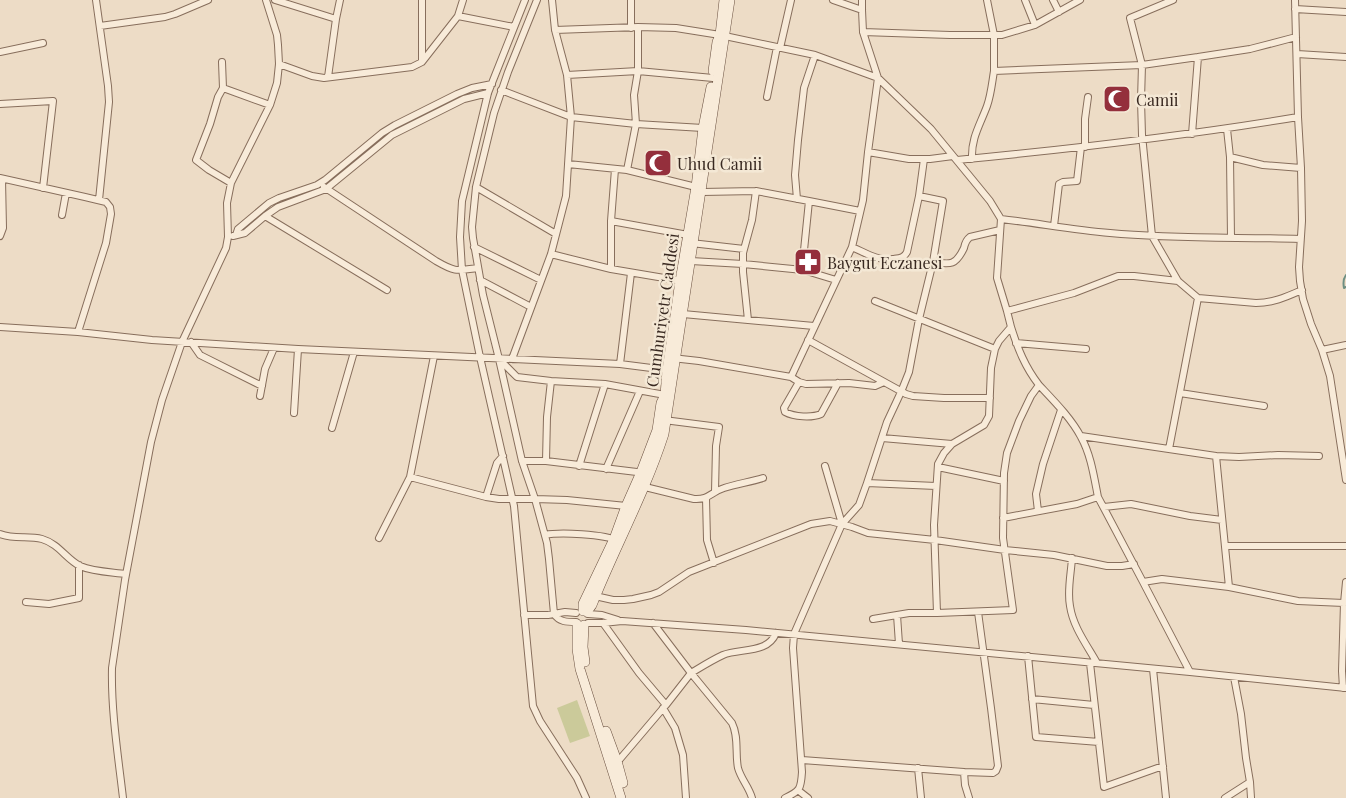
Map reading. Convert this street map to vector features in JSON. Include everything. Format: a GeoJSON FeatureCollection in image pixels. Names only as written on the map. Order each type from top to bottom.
{"type":"FeatureCollection","features":[{"type":"Feature","properties":{"kind":"main road"},"geometry":{"type":"LineString","coordinates":[[699,189],[704,128],[717,42],[722,35],[724,0]]}},
{"type":"Feature","properties":{"kind":"main road"},"geometry":{"type":"LineString","coordinates":[[584,612],[583,604],[586,597],[616,540],[664,434],[663,420],[673,358],[683,314],[684,281],[691,262],[689,240],[699,189],[722,35],[730,0]]}},
{"type":"Feature","properties":{"kind":"main road","name":"Cumhuriyetr Caddesi"},"geometry":{"type":"LineString","coordinates":[[663,420],[662,403],[665,395],[667,370],[673,358],[689,240]]}},
{"type":"Feature","properties":{"kind":"main road"},"geometry":{"type":"LineString","coordinates":[[584,612],[592,604],[596,596],[626,506],[640,485]]}},
{"type":"Feature","properties":{"kind":"main road"},"geometry":{"type":"LineString","coordinates":[[581,623],[587,672],[626,798]]}},
{"type":"Feature","properties":{"kind":"main road"},"geometry":{"type":"LineString","coordinates":[[614,763],[621,798]]}},
{"type":"Feature","properties":{"kind":"street"},"geometry":{"type":"LineString","coordinates":[[96,0],[109,102],[99,200]]}},
{"type":"Feature","properties":{"kind":"street"},"geometry":{"type":"LineString","coordinates":[[100,26],[165,17],[208,0]]}},
{"type":"Feature","properties":{"kind":"street"},"geometry":{"type":"LineString","coordinates":[[123,798],[112,703],[112,668],[126,574],[151,442],[167,382],[182,342],[226,248],[228,237],[226,211],[231,183],[270,105],[277,83],[279,64],[276,35],[266,0]]}},
{"type":"Feature","properties":{"kind":"street"},"geometry":{"type":"LineString","coordinates":[[275,0],[336,19]]}},
{"type":"Feature","properties":{"kind":"street"},"geometry":{"type":"LineString","coordinates":[[328,77],[340,0]]}},
{"type":"Feature","properties":{"kind":"street"},"geometry":{"type":"LineString","coordinates":[[422,0],[422,62]]}},
{"type":"Feature","properties":{"kind":"street"},"geometry":{"type":"LineString","coordinates":[[279,64],[316,77],[412,67],[422,62],[458,16],[463,0]]}},
{"type":"Feature","properties":{"kind":"street"},"geometry":{"type":"LineString","coordinates":[[525,0],[488,93],[462,201],[460,237],[462,270],[512,500],[533,706],[540,721],[577,778],[586,798]]}},
{"type":"Feature","properties":{"kind":"street"},"geometry":{"type":"LineString","coordinates":[[537,0],[501,90],[494,113],[476,187],[472,227],[480,280],[522,461],[545,535],[550,559],[554,614],[558,619],[581,623],[622,621],[794,634],[983,651],[1344,688],[1342,671],[1346,582]]}},
{"type":"Feature","properties":{"kind":"street"},"geometry":{"type":"LineString","coordinates":[[512,359],[551,254],[566,196],[572,117],[567,75],[555,30],[552,0]]}},
{"type":"Feature","properties":{"kind":"street"},"geometry":{"type":"LineString","coordinates":[[627,170],[636,124],[634,95],[638,71],[630,0]]}},
{"type":"Feature","properties":{"kind":"street"},"geometry":{"type":"LineString","coordinates":[[768,98],[791,0]]}},
{"type":"Feature","properties":{"kind":"street"},"geometry":{"type":"LineString","coordinates":[[833,0],[862,10]]}},
{"type":"Feature","properties":{"kind":"street"},"geometry":{"type":"LineString","coordinates":[[791,376],[852,247],[863,200],[878,78],[863,32],[862,0]]}},
{"type":"Feature","properties":{"kind":"street"},"geometry":{"type":"LineString","coordinates":[[972,159],[974,136],[988,104],[994,72],[994,35],[986,0]]}},
{"type":"Feature","properties":{"kind":"street"},"geometry":{"type":"LineString","coordinates":[[1025,0],[1035,25]]}},
{"type":"Feature","properties":{"kind":"street"},"geometry":{"type":"LineString","coordinates":[[1053,0],[1059,12]]}},
{"type":"Feature","properties":{"kind":"street"},"geometry":{"type":"LineString","coordinates":[[863,32],[1002,35],[1035,25],[1080,0]]}},
{"type":"Feature","properties":{"kind":"street"},"geometry":{"type":"LineString","coordinates":[[1173,0],[1130,18],[1142,66],[1143,139],[1152,236],[1178,281],[1198,298],[1265,303],[1279,300],[1302,290]]}},
{"type":"Feature","properties":{"kind":"street"},"geometry":{"type":"LineString","coordinates":[[1295,0],[1302,221],[1299,267],[1302,290],[1311,324],[1330,376],[1344,444],[1346,480]]}},
{"type":"Feature","properties":{"kind":"street"},"geometry":{"type":"LineString","coordinates":[[1295,9],[1346,12]]}},
{"type":"Feature","properties":{"kind":"street"},"geometry":{"type":"LineString","coordinates":[[458,16],[514,27]]}},
{"type":"Feature","properties":{"kind":"street"},"geometry":{"type":"LineString","coordinates":[[555,30],[676,28],[722,35],[814,55],[878,78],[931,129],[1001,218],[997,278],[1016,343],[1029,371],[1081,436],[1091,462],[1098,497],[1190,672]]}},
{"type":"Feature","properties":{"kind":"street"},"geometry":{"type":"LineString","coordinates":[[994,72],[1142,66],[1250,49],[1296,37]]}},
{"type":"Feature","properties":{"kind":"street"},"geometry":{"type":"LineString","coordinates":[[0,52],[43,43]]}},
{"type":"Feature","properties":{"kind":"street"},"geometry":{"type":"LineString","coordinates":[[1297,54],[1346,57]]}},
{"type":"Feature","properties":{"kind":"street"},"geometry":{"type":"LineString","coordinates":[[797,199],[795,175],[804,88],[814,55]]}},
{"type":"Feature","properties":{"kind":"street"},"geometry":{"type":"LineString","coordinates":[[1192,134],[1198,58]]}},
{"type":"Feature","properties":{"kind":"street"},"geometry":{"type":"LineString","coordinates":[[222,62],[223,88],[218,97],[196,160],[231,183]]}},
{"type":"Feature","properties":{"kind":"street"},"geometry":{"type":"LineString","coordinates":[[567,75],[638,71],[712,78]]}},
{"type":"Feature","properties":{"kind":"street"},"geometry":{"type":"LineString","coordinates":[[236,235],[238,229],[266,206],[279,198],[321,183],[394,125],[457,94],[472,88],[492,84]]}},
{"type":"Feature","properties":{"kind":"street"},"geometry":{"type":"LineString","coordinates":[[223,88],[270,105]]}},
{"type":"Feature","properties":{"kind":"street"},"geometry":{"type":"LineString","coordinates":[[501,90],[572,117],[636,124],[704,128]]}},
{"type":"Feature","properties":{"kind":"street"},"geometry":{"type":"LineString","coordinates":[[228,237],[245,233],[265,216],[285,204],[326,188],[392,135],[472,96],[488,93]]}},
{"type":"Feature","properties":{"kind":"street"},"geometry":{"type":"LineString","coordinates":[[1054,226],[1060,184],[1063,182],[1077,182],[1088,97]]}},
{"type":"Feature","properties":{"kind":"street"},"geometry":{"type":"LineString","coordinates":[[0,104],[53,101],[43,188]]}},
{"type":"Feature","properties":{"kind":"street"},"geometry":{"type":"LineString","coordinates":[[868,152],[909,159],[972,159],[1192,134],[1298,117]]}},
{"type":"Feature","properties":{"kind":"street"},"geometry":{"type":"LineString","coordinates":[[1227,129],[1230,157],[1231,238]]}},
{"type":"Feature","properties":{"kind":"street"},"geometry":{"type":"LineString","coordinates":[[1230,157],[1263,166],[1301,168]]}},
{"type":"Feature","properties":{"kind":"street"},"geometry":{"type":"LineString","coordinates":[[852,247],[883,260],[904,257],[907,252],[919,196],[924,159]]}},
{"type":"Feature","properties":{"kind":"street"},"geometry":{"type":"LineString","coordinates":[[568,164],[627,170],[699,189],[756,191],[860,211]]}},
{"type":"Feature","properties":{"kind":"street"},"geometry":{"type":"LineString","coordinates":[[611,269],[614,169]]}},
{"type":"Feature","properties":{"kind":"street"},"geometry":{"type":"LineString","coordinates":[[0,236],[3,228],[1,178],[106,202],[110,207],[111,214],[109,230],[78,332]]}},
{"type":"Feature","properties":{"kind":"street"},"geometry":{"type":"LineString","coordinates":[[321,183],[436,261],[451,269],[478,268]]}},
{"type":"Feature","properties":{"kind":"street"},"geometry":{"type":"LineString","coordinates":[[476,187],[556,234]]}},
{"type":"Feature","properties":{"kind":"street"},"geometry":{"type":"LineString","coordinates":[[748,320],[743,264],[744,249],[752,220],[756,191]]}},
{"type":"Feature","properties":{"kind":"street"},"geometry":{"type":"LineString","coordinates":[[62,215],[66,192]]}},
{"type":"Feature","properties":{"kind":"street"},"geometry":{"type":"LineString","coordinates":[[785,798],[798,791],[801,784],[802,760],[793,648],[794,634],[842,524],[859,504],[867,483],[887,422],[908,372],[933,262],[943,201],[919,196]]}},
{"type":"Feature","properties":{"kind":"street"},"geometry":{"type":"LineString","coordinates":[[802,270],[809,201]]}},
{"type":"Feature","properties":{"kind":"street"},"geometry":{"type":"LineString","coordinates":[[265,216],[386,290]]}},
{"type":"Feature","properties":{"kind":"street"},"geometry":{"type":"LineString","coordinates":[[1001,218],[1110,233],[1152,236],[1300,239]]}},
{"type":"Feature","properties":{"kind":"street"},"geometry":{"type":"LineString","coordinates":[[611,221],[689,240],[744,249]]}},
{"type":"Feature","properties":{"kind":"street"},"geometry":{"type":"LineString","coordinates":[[933,262],[946,264],[954,262],[959,257],[966,241],[970,237],[1000,230]]}},
{"type":"Feature","properties":{"kind":"street"},"geometry":{"type":"LineString","coordinates":[[474,247],[541,280]]}},
{"type":"Feature","properties":{"kind":"street"},"geometry":{"type":"LineString","coordinates":[[551,254],[611,269],[684,281]]}},
{"type":"Feature","properties":{"kind":"street"},"geometry":{"type":"LineString","coordinates":[[691,262],[743,264],[802,270],[836,280]]}},
{"type":"Feature","properties":{"kind":"street"},"geometry":{"type":"LineString","coordinates":[[620,364],[631,272]]}},
{"type":"Feature","properties":{"kind":"street"},"geometry":{"type":"LineString","coordinates":[[1008,311],[1074,293],[1118,276],[1178,281]]}},
{"type":"Feature","properties":{"kind":"street"},"geometry":{"type":"LineString","coordinates":[[480,280],[532,308]]}},
{"type":"Feature","properties":{"kind":"street"},"geometry":{"type":"LineString","coordinates":[[1169,449],[1198,298]]}},
{"type":"Feature","properties":{"kind":"street"},"geometry":{"type":"LineString","coordinates":[[874,301],[995,349]]}},
{"type":"Feature","properties":{"kind":"street"},"geometry":{"type":"LineString","coordinates":[[683,314],[814,326]]}},
{"type":"Feature","properties":{"kind":"street"},"geometry":{"type":"LineString","coordinates":[[0,327],[274,348],[620,364],[667,370]]}},
{"type":"Feature","properties":{"kind":"street"},"geometry":{"type":"LineString","coordinates":[[937,613],[934,540],[938,467],[944,453],[952,444],[984,425],[989,416],[991,368],[995,349],[1012,327]]}},
{"type":"Feature","properties":{"kind":"street"},"geometry":{"type":"LineString","coordinates":[[808,340],[901,392],[913,396],[990,398]]}},
{"type":"Feature","properties":{"kind":"street"},"geometry":{"type":"LineString","coordinates":[[191,342],[200,355],[262,386]]}},
{"type":"Feature","properties":{"kind":"street"},"geometry":{"type":"LineString","coordinates":[[1016,343],[1086,349]]}},
{"type":"Feature","properties":{"kind":"street"},"geometry":{"type":"LineString","coordinates":[[1322,350],[1346,345]]}},
{"type":"Feature","properties":{"kind":"street"},"geometry":{"type":"LineString","coordinates":[[260,396],[265,369],[274,348]]}},
{"type":"Feature","properties":{"kind":"street"},"geometry":{"type":"LineString","coordinates":[[294,413],[298,349]]}},
{"type":"Feature","properties":{"kind":"street"},"geometry":{"type":"LineString","coordinates":[[332,428],[354,352]]}},
{"type":"Feature","properties":{"kind":"street"},"geometry":{"type":"LineString","coordinates":[[378,538],[410,477],[434,356]]}},
{"type":"Feature","properties":{"kind":"street"},"geometry":{"type":"LineString","coordinates":[[673,358],[791,376],[799,382],[809,384],[838,383],[875,386],[884,382]]}},
{"type":"Feature","properties":{"kind":"street"},"geometry":{"type":"LineString","coordinates":[[499,359],[517,377],[604,384],[665,395]]}},
{"type":"Feature","properties":{"kind":"street"},"geometry":{"type":"LineString","coordinates":[[546,461],[547,416],[551,381]]}},
{"type":"Feature","properties":{"kind":"street"},"geometry":{"type":"LineString","coordinates":[[799,382],[784,410],[787,414],[814,416],[821,414],[838,383]]}},
{"type":"Feature","properties":{"kind":"street"},"geometry":{"type":"LineString","coordinates":[[579,466],[604,384]]}},
{"type":"Feature","properties":{"kind":"street"},"geometry":{"type":"LineString","coordinates":[[873,618],[909,613],[1013,610],[1003,538],[1004,481],[1007,453],[1031,396],[1040,385]]}},
{"type":"Feature","properties":{"kind":"street"},"geometry":{"type":"LineString","coordinates":[[606,469],[640,391]]}},
{"type":"Feature","properties":{"kind":"street"},"geometry":{"type":"LineString","coordinates":[[1180,394],[1264,406]]}},
{"type":"Feature","properties":{"kind":"street"},"geometry":{"type":"LineString","coordinates":[[1038,511],[1036,494],[1042,464],[1061,410]]}},
{"type":"Feature","properties":{"kind":"street"},"geometry":{"type":"LineString","coordinates":[[663,420],[719,427],[716,446],[715,492]]}},
{"type":"Feature","properties":{"kind":"street"},"geometry":{"type":"LineString","coordinates":[[1081,436],[1216,456],[1319,456]]}},
{"type":"Feature","properties":{"kind":"street"},"geometry":{"type":"LineString","coordinates":[[882,438],[952,444]]}},
{"type":"Feature","properties":{"kind":"street"},"geometry":{"type":"LineString","coordinates":[[486,497],[497,463],[503,456]]}},
{"type":"Feature","properties":{"kind":"street"},"geometry":{"type":"LineString","coordinates":[[1216,456],[1229,587]]}},
{"type":"Feature","properties":{"kind":"street"},"geometry":{"type":"LineString","coordinates":[[522,461],[546,461],[646,473]]}},
{"type":"Feature","properties":{"kind":"street"},"geometry":{"type":"LineString","coordinates":[[824,466],[842,524]]}},
{"type":"Feature","properties":{"kind":"street"},"geometry":{"type":"LineString","coordinates":[[938,467],[1004,481]]}},
{"type":"Feature","properties":{"kind":"street"},"geometry":{"type":"LineString","coordinates":[[410,477],[500,499],[535,498],[626,506]]}},
{"type":"Feature","properties":{"kind":"street"},"geometry":{"type":"LineString","coordinates":[[640,485],[694,499],[706,498],[722,488],[763,478]]}},
{"type":"Feature","properties":{"kind":"street"},"geometry":{"type":"LineString","coordinates":[[867,483],[936,486]]}},
{"type":"Feature","properties":{"kind":"street"},"geometry":{"type":"LineString","coordinates":[[1003,518],[1077,504],[1098,497]]}},
{"type":"Feature","properties":{"kind":"street"},"geometry":{"type":"LineString","coordinates":[[706,498],[707,540],[714,563]]}},
{"type":"Feature","properties":{"kind":"street"},"geometry":{"type":"LineString","coordinates":[[1104,507],[1131,504],[1190,516],[1222,520]]}},
{"type":"Feature","properties":{"kind":"street"},"geometry":{"type":"LineString","coordinates":[[596,596],[613,600],[643,598],[658,592],[690,572],[811,524],[830,521],[868,533],[1054,555],[1107,566],[1134,564]]}},
{"type":"Feature","properties":{"kind":"street"},"geometry":{"type":"LineString","coordinates":[[0,534],[13,538],[37,538],[55,544],[79,565],[89,569],[126,574]]}},
{"type":"Feature","properties":{"kind":"street"},"geometry":{"type":"LineString","coordinates":[[545,535],[598,536],[616,540]]}},
{"type":"Feature","properties":{"kind":"street"},"geometry":{"type":"LineString","coordinates":[[1225,546],[1346,546]]}},
{"type":"Feature","properties":{"kind":"street"},"geometry":{"type":"LineString","coordinates":[[1072,558],[1070,605],[1076,627],[1093,663],[1094,705],[1104,787],[1163,766]]}},
{"type":"Feature","properties":{"kind":"street"},"geometry":{"type":"LineString","coordinates":[[26,602],[49,604],[79,598],[79,565]]}},
{"type":"Feature","properties":{"kind":"street"},"geometry":{"type":"LineString","coordinates":[[1143,582],[1162,579],[1229,587],[1298,601],[1344,603]]}},
{"type":"Feature","properties":{"kind":"street"},"geometry":{"type":"LineString","coordinates":[[524,615],[584,612],[622,621]]}},
{"type":"Feature","properties":{"kind":"street"},"geometry":{"type":"LineString","coordinates":[[581,623],[590,618],[584,612]]}},
{"type":"Feature","properties":{"kind":"street"},"geometry":{"type":"LineString","coordinates":[[581,623],[575,617],[584,612]]}},
{"type":"Feature","properties":{"kind":"street"},"geometry":{"type":"LineString","coordinates":[[802,760],[990,774],[995,772],[997,768],[991,708],[978,612]]}},
{"type":"Feature","properties":{"kind":"street"},"geometry":{"type":"LineString","coordinates":[[897,614],[899,644]]}},
{"type":"Feature","properties":{"kind":"street"},"geometry":{"type":"LineString","coordinates":[[602,623],[664,707],[675,728],[684,755],[686,798]]}},
{"type":"Feature","properties":{"kind":"street"},"geometry":{"type":"LineString","coordinates":[[654,623],[734,727],[739,770],[752,798]]}},
{"type":"Feature","properties":{"kind":"street"},"geometry":{"type":"LineString","coordinates":[[614,763],[620,759],[691,673],[722,655],[749,650],[769,643],[776,633]]}},
{"type":"Feature","properties":{"kind":"street"},"geometry":{"type":"LineString","coordinates":[[1028,656],[1036,737],[1099,742]]}},
{"type":"Feature","properties":{"kind":"street"},"geometry":{"type":"LineString","coordinates":[[1153,669],[1166,798]]}},
{"type":"Feature","properties":{"kind":"street"},"geometry":{"type":"LineString","coordinates":[[1234,677],[1252,798]]}},
{"type":"Feature","properties":{"kind":"street"},"geometry":{"type":"LineString","coordinates":[[1032,699],[1094,705]]}},
{"type":"Feature","properties":{"kind":"street"},"geometry":{"type":"LineString","coordinates":[[918,768],[921,798]]}},
{"type":"Feature","properties":{"kind":"street"},"geometry":{"type":"LineString","coordinates":[[964,772],[969,798]]}},
{"type":"Feature","properties":{"kind":"street"},"geometry":{"type":"LineString","coordinates":[[1226,798],[1250,782]]}},
{"type":"Feature","properties":{"kind":"street"},"geometry":{"type":"LineString","coordinates":[[798,791],[808,798]]}},
{"type":"Feature","properties":{"kind":"shaded area"},"geometry":{"type":"Polygon","coordinates":[[[577,700],[590,736],[570,743],[557,708],[577,700]]]}},
{"type":"Feature","properties":{"kind":"waterway"},"geometry":{"type":"LineString","coordinates":[[1346,275],[1343,283],[1344,288],[1346,287]]}},
{"type":"Feature","properties":{"kind":"place","name":"Camii"},"geometry":{"type":"Point","coordinates":[1117,99]}},
{"type":"Feature","properties":{"kind":"place","name":"Uhud Camii"},"geometry":{"type":"Point","coordinates":[658,163]}},
{"type":"Feature","properties":{"kind":"place","name":"Baygut Eczanesi"},"geometry":{"type":"Point","coordinates":[808,262]}}]}
